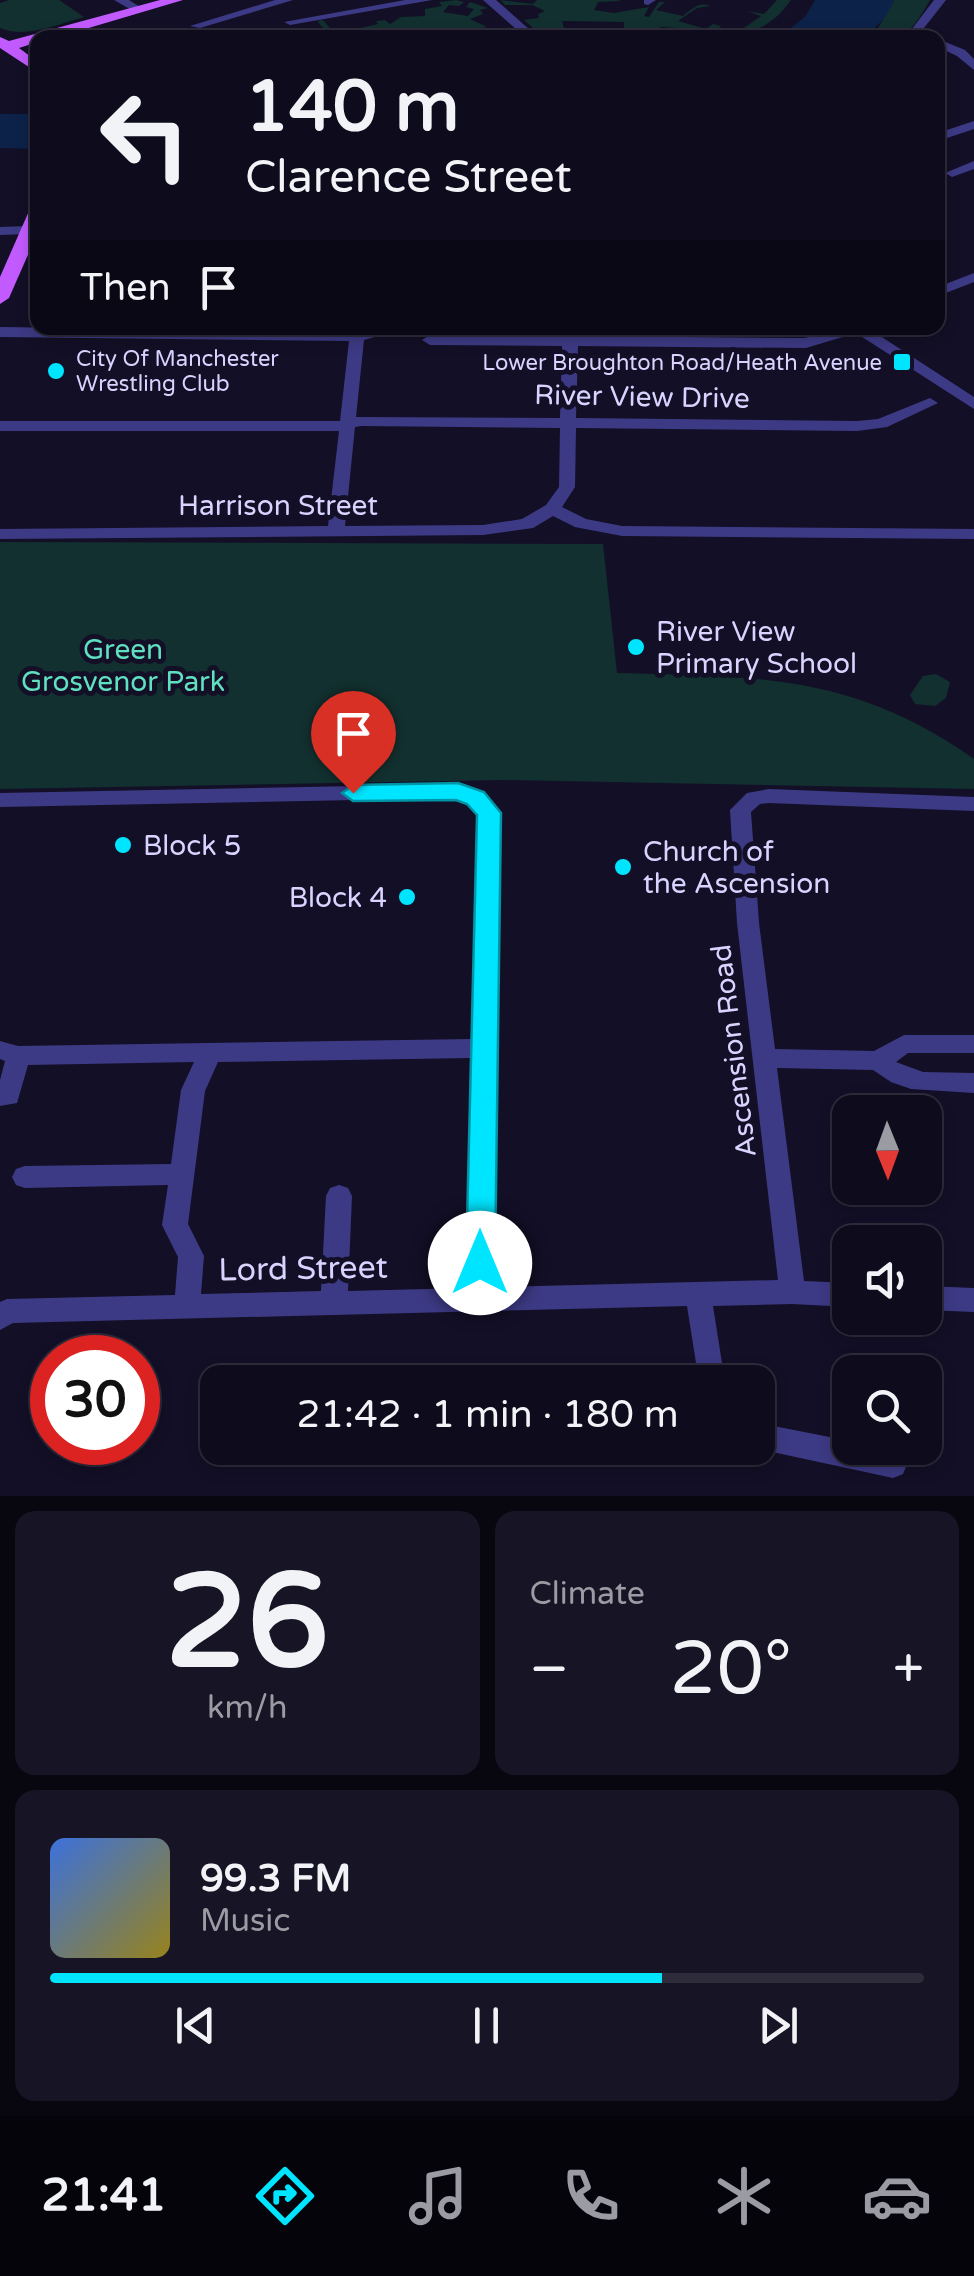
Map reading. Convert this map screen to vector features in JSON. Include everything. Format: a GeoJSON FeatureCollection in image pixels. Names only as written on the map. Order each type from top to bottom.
{"type":"FeatureCollection","features":[{"type":"Feature","properties":{"kind":"main road"},"geometry":{"type":"LineString","coordinates":[[61,30],[176,0]]}},
{"type":"Feature","properties":{"kind":"main road"},"geometry":{"type":"LineString","coordinates":[[2,45],[30,38]]}},
{"type":"Feature","properties":{"kind":"main road"},"geometry":{"type":"LineString","coordinates":[[2,45],[30,64]]}},
{"type":"Feature","properties":{"kind":"main road"},"geometry":{"type":"LineString","coordinates":[[0,298],[29,230]]}},
{"type":"Feature","properties":{"kind":"street"},"geometry":{"type":"LineString","coordinates":[[120,0],[139,10]]}},
{"type":"Feature","properties":{"kind":"street"},"geometry":{"type":"LineString","coordinates":[[196,26],[289,0],[310,18]]}},
{"type":"Feature","properties":{"kind":"street"},"geometry":{"type":"LineString","coordinates":[[290,22],[426,0]]}},
{"type":"Feature","properties":{"kind":"street"},"geometry":{"type":"LineString","coordinates":[[489,0],[525,30]]}},
{"type":"Feature","properties":{"kind":"street"},"geometry":{"type":"LineString","coordinates":[[920,30],[940,0]]}},
{"type":"Feature","properties":{"kind":"street"},"geometry":{"type":"LineString","coordinates":[[945,46],[961,53],[974,66]]}},
{"type":"Feature","properties":{"kind":"street"},"geometry":{"type":"LineString","coordinates":[[945,135],[974,125]]}},
{"type":"Feature","properties":{"kind":"street"},"geometry":{"type":"LineString","coordinates":[[952,173],[974,165]]}},
{"type":"Feature","properties":{"kind":"street"},"geometry":{"type":"LineString","coordinates":[[0,231],[29,230]]}},
{"type":"Feature","properties":{"kind":"street"},"geometry":{"type":"LineString","coordinates":[[945,289],[974,276]]}},
{"type":"Feature","properties":{"kind":"street"},"geometry":{"type":"LineString","coordinates":[[0,332],[30,332]]}},
{"type":"Feature","properties":{"kind":"street"},"geometry":{"type":"LineString","coordinates":[[214,335],[365,335]]}},
{"type":"Feature","properties":{"kind":"street"},"geometry":{"type":"LineString","coordinates":[[430,340],[570,341],[590,335]]}},
{"type":"Feature","properties":{"kind":"street"},"geometry":{"type":"LineString","coordinates":[[617,335],[806,343],[834,335]]}},
{"type":"Feature","properties":{"kind":"street"},"geometry":{"type":"LineString","coordinates":[[869,335],[974,404]]}},
{"type":"Feature","properties":{"kind":"street"},"geometry":{"type":"LineString","coordinates":[[336,533],[357,337]]}},
{"type":"Feature","properties":{"kind":"street"},"geometry":{"type":"LineString","coordinates":[[570,341],[568,487],[552,509],[580,523],[622,532],[974,534]]}},
{"type":"Feature","properties":{"kind":"street","name":"River View Drive"},"geometry":{"type":"LineString","coordinates":[[0,426],[857,426],[882,424],[930,403]]}},
{"type":"Feature","properties":{"kind":"street","name":"Harrison Street"},"geometry":{"type":"LineString","coordinates":[[0,534],[483,530],[528,524],[552,509]]}},
{"type":"Feature","properties":{"kind":"street"},"geometry":{"type":"LineString","coordinates":[[0,800],[458,792],[483,804],[489,813],[490,829],[482,1048],[480,1298]]}},
{"type":"Feature","properties":{"kind":"street","name":"Ascension Road"},"geometry":{"type":"LineString","coordinates":[[792,1292],[738,818],[744,804],[769,796],[974,804]]}},
{"type":"Feature","properties":{"kind":"street"},"geometry":{"type":"LineString","coordinates":[[764,1058],[878,1062],[904,1044],[974,1044]]}},
{"type":"Feature","properties":{"kind":"street"},"geometry":{"type":"LineString","coordinates":[[0,1096],[8,1096],[9,1053],[207,1054],[482,1048]]}},
{"type":"Feature","properties":{"kind":"street"},"geometry":{"type":"LineString","coordinates":[[187,1306],[191,1256],[175,1225],[192,1090],[205,1068],[207,1054]]}},
{"type":"Feature","properties":{"kind":"street"},"geometry":{"type":"LineString","coordinates":[[878,1062],[890,1073],[907,1080],[974,1082]]}},
{"type":"Feature","properties":{"kind":"street"},"geometry":{"type":"LineString","coordinates":[[25,1176],[181,1174]]}},
{"type":"Feature","properties":{"kind":"street"},"geometry":{"type":"LineString","coordinates":[[334,1302],[339,1196]]}},
{"type":"Feature","properties":{"kind":"street"},"geometry":{"type":"LineString","coordinates":[[698,1294],[709,1365]]}},
{"type":"Feature","properties":{"kind":"street","name":"Lord Street"},"geometry":{"type":"LineString","coordinates":[[0,1318],[7,1310],[832,1294]]}},
{"type":"Feature","properties":{"kind":"street"},"geometry":{"type":"LineString","coordinates":[[942,1299],[974,1300]]}},
{"type":"Feature","properties":{"kind":"street"},"geometry":{"type":"LineString","coordinates":[[775,1440],[832,1451]]}},
{"type":"Feature","properties":{"kind":"green space"},"geometry":{"type":"Polygon","coordinates":[[[59,0],[84,17],[42,29],[10,31],[0,28],[0,3],[59,0]]]}},
{"type":"Feature","properties":{"kind":"green space"},"geometry":{"type":"Polygon","coordinates":[[[501,0],[533,4],[537,0],[616,0],[622,1],[598,2],[594,10],[614,13],[649,7],[644,16],[649,17],[659,2],[665,2],[656,10],[683,16],[695,7],[706,5],[710,6],[697,8],[678,21],[706,29],[713,24],[721,26],[718,30],[624,30],[624,22],[562,21],[564,28],[572,29],[536,30],[524,20],[539,18],[538,14],[545,11],[532,5],[505,5],[501,0]]]}},
{"type":"Feature","properties":{"kind":"green space"},"geometry":{"type":"Polygon","coordinates":[[[777,0],[791,0],[770,22],[741,30],[761,16],[747,11],[764,14],[777,0]]]}},
{"type":"Feature","properties":{"kind":"green space"},"geometry":{"type":"Polygon","coordinates":[[[894,0],[930,0],[908,30],[875,30],[894,0]]]}},
{"type":"Feature","properties":{"kind":"green space"},"geometry":{"type":"Polygon","coordinates":[[[439,2],[464,2],[449,5],[443,12],[468,16],[474,9],[466,7],[470,2],[488,8],[470,19],[487,27],[352,30],[378,24],[376,21],[390,24],[401,17],[425,16],[425,9],[442,6],[439,2]]]}},
{"type":"Feature","properties":{"kind":"green space"},"geometry":{"type":"Polygon","coordinates":[[[323,20],[332,30],[325,30],[317,21],[323,20]]]}},
{"type":"Feature","properties":{"kind":"green space","name":"Green Grosvenor Park"},"geometry":{"type":"Polygon","coordinates":[[[0,542],[603,544],[617,673],[759,679],[844,695],[929,731],[974,759],[974,789],[502,780],[0,789],[0,542]]]}},
{"type":"Feature","properties":{"kind":"green space"},"geometry":{"type":"Polygon","coordinates":[[[936,674],[950,682],[946,698],[935,706],[915,704],[910,695],[923,676],[936,674]]]}},
{"type":"Feature","properties":{"kind":"water"},"geometry":{"type":"Polygon","coordinates":[[[815,0],[894,0],[885,17],[870,30],[788,30],[805,17],[815,0]]]}},
{"type":"Feature","properties":{"kind":"water"},"geometry":{"type":"Polygon","coordinates":[[[0,114],[30,114],[30,149],[0,148],[0,114]]]}},
{"type":"Feature","properties":{"kind":"place","name":"Lower Broughton Road/Heath Avenue"},"geometry":{"type":"Point","coordinates":[902,362]}},
{"type":"Feature","properties":{"kind":"place","name":"City Of Manchester Wrestling Club"},"geometry":{"type":"Point","coordinates":[56,371]}},
{"type":"Feature","properties":{"kind":"place","name":"River View Primary School"},"geometry":{"type":"Point","coordinates":[636,647]}},
{"type":"Feature","properties":{"kind":"place","name":"Block 5"},"geometry":{"type":"Point","coordinates":[123,845]}},
{"type":"Feature","properties":{"kind":"place","name":"Church of the Ascension"},"geometry":{"type":"Point","coordinates":[623,867]}},
{"type":"Feature","properties":{"kind":"place","name":"Block 4"},"geometry":{"type":"Point","coordinates":[407,897]}},
{"type":"Feature","properties":{"kind":"route"},"geometry":{"type":"LineString","coordinates":[[353,793],[458,792],[476,798],[489,813],[480,1263]]}}]}
